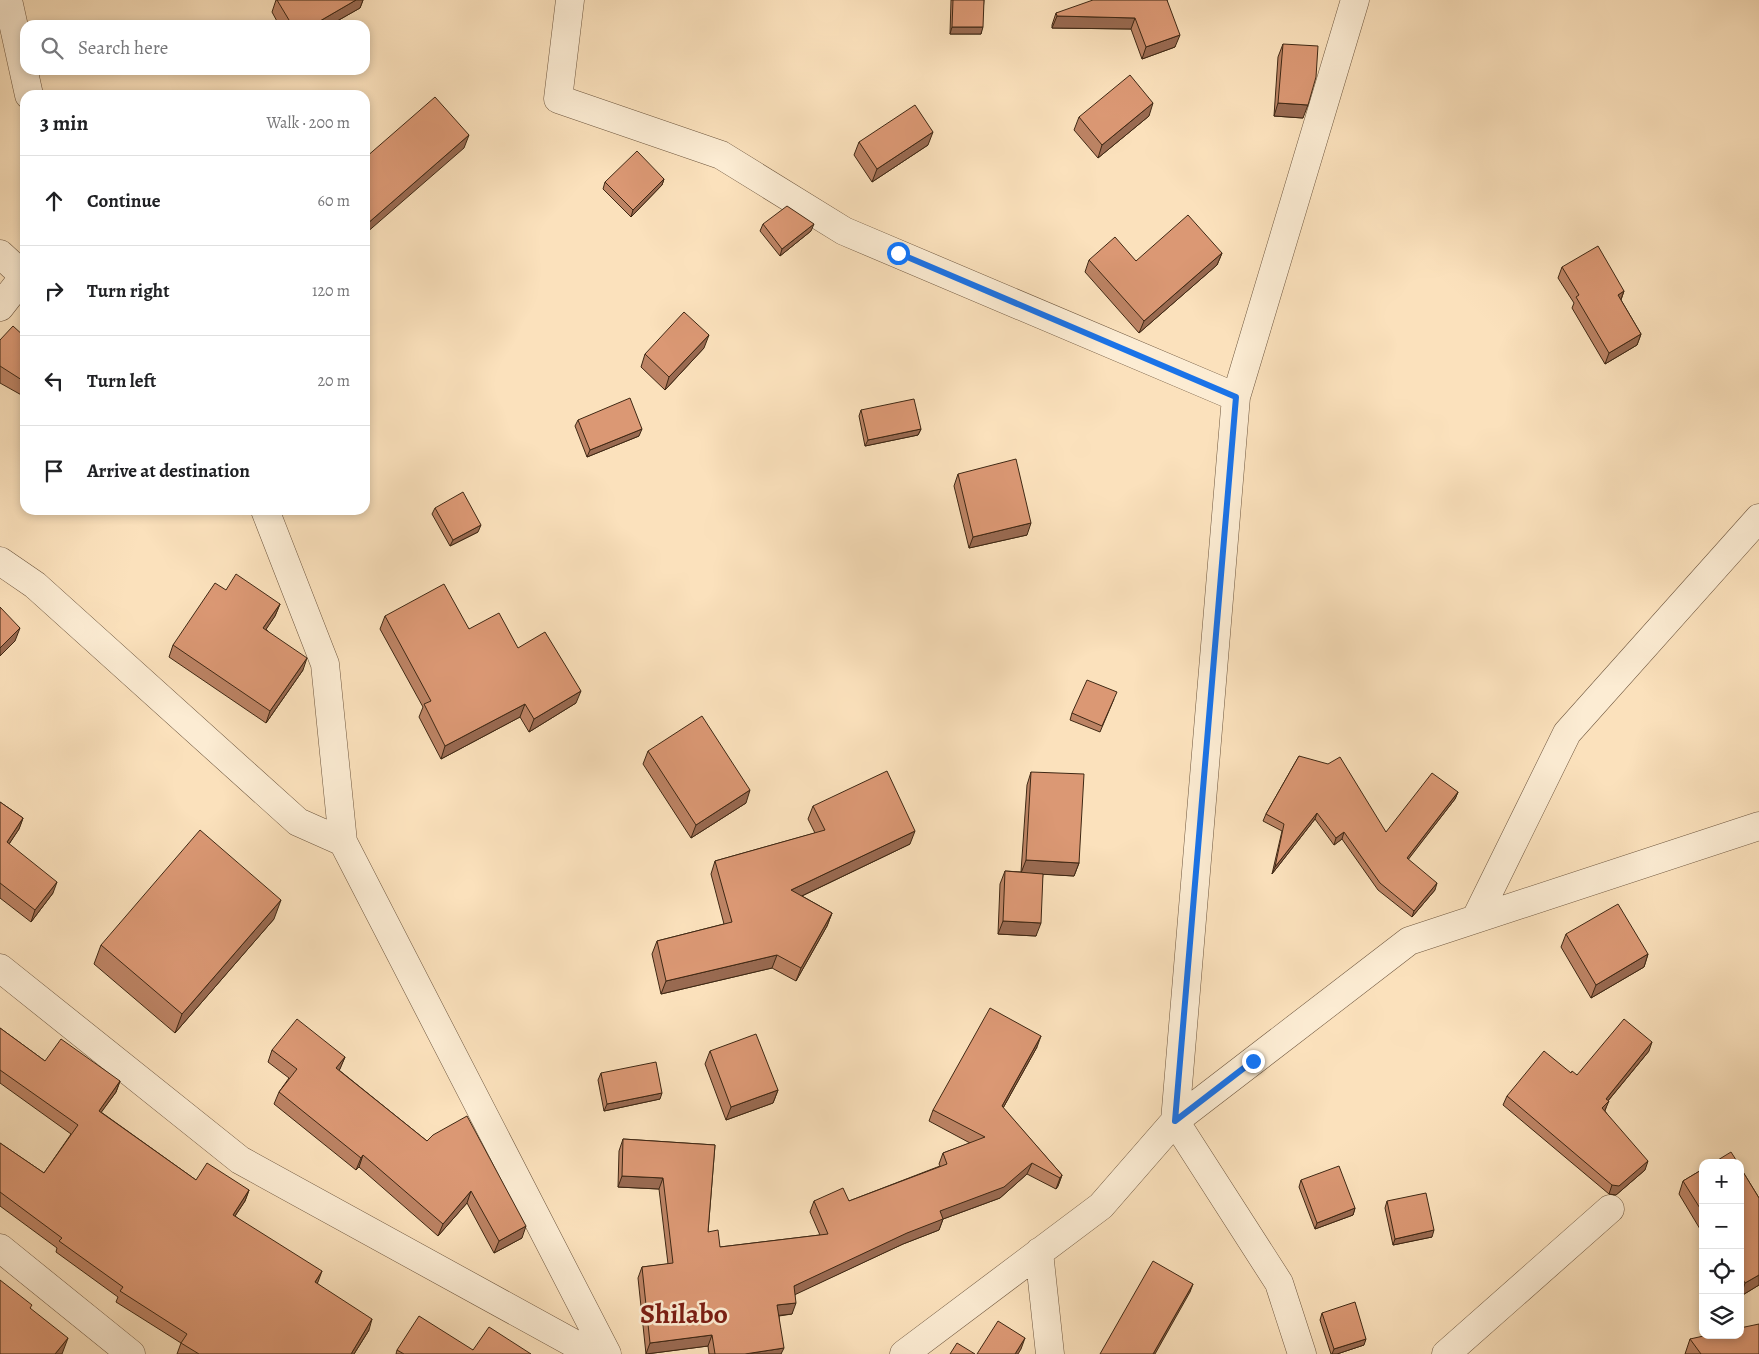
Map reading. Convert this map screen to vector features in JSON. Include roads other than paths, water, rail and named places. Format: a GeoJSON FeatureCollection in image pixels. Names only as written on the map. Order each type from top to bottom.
{"type":"FeatureCollection","features":[{"type":"Feature","properties":{"kind":"street"},"geometry":{"type":"LineString","coordinates":[[8,0],[20,54]]}},
{"type":"Feature","properties":{"kind":"street"},"geometry":{"type":"LineString","coordinates":[[570,0],[558,99],[721,155],[844,230],[1236,397]]}},
{"type":"Feature","properties":{"kind":"street"},"geometry":{"type":"LineString","coordinates":[[1302,1354],[1278,1283],[1175,1121],[1236,397],[1355,0]]}},
{"type":"Feature","properties":{"kind":"street"},"geometry":{"type":"LineString","coordinates":[[25,75],[28,90]]}},
{"type":"Feature","properties":{"kind":"street"},"geometry":{"type":"LineString","coordinates":[[0,254],[20,272]]}},
{"type":"Feature","properties":{"kind":"street"},"geometry":{"type":"LineString","coordinates":[[0,306],[20,282]]}},
{"type":"Feature","properties":{"kind":"street"},"geometry":{"type":"LineString","coordinates":[[267,515],[325,664],[343,842],[607,1354]]}},
{"type":"Feature","properties":{"kind":"street"},"geometry":{"type":"LineString","coordinates":[[1476,918],[1567,733],[1759,518]]}},
{"type":"Feature","properties":{"kind":"street"},"geometry":{"type":"LineString","coordinates":[[0,561],[35,585],[298,822],[343,842]]}},
{"type":"Feature","properties":{"kind":"street"},"geometry":{"type":"LineString","coordinates":[[904,1354],[1102,1206],[1175,1121],[1409,940],[1759,826]]}},
{"type":"Feature","properties":{"kind":"street"},"geometry":{"type":"LineString","coordinates":[[0,968],[240,1160],[593,1354]]}},
{"type":"Feature","properties":{"kind":"street"},"geometry":{"type":"LineString","coordinates":[[1446,1354],[1610,1209]]}},
{"type":"Feature","properties":{"kind":"street"},"geometry":{"type":"LineString","coordinates":[[0,1248],[131,1354]]}},
{"type":"Feature","properties":{"kind":"street"},"geometry":{"type":"LineString","coordinates":[[1039,1252],[1050,1354]]}},
{"type":"Feature","properties":{"kind":"district","name":"Shilabo"},"geometry":{"type":"Point","coordinates":[684,1314]}}]}
